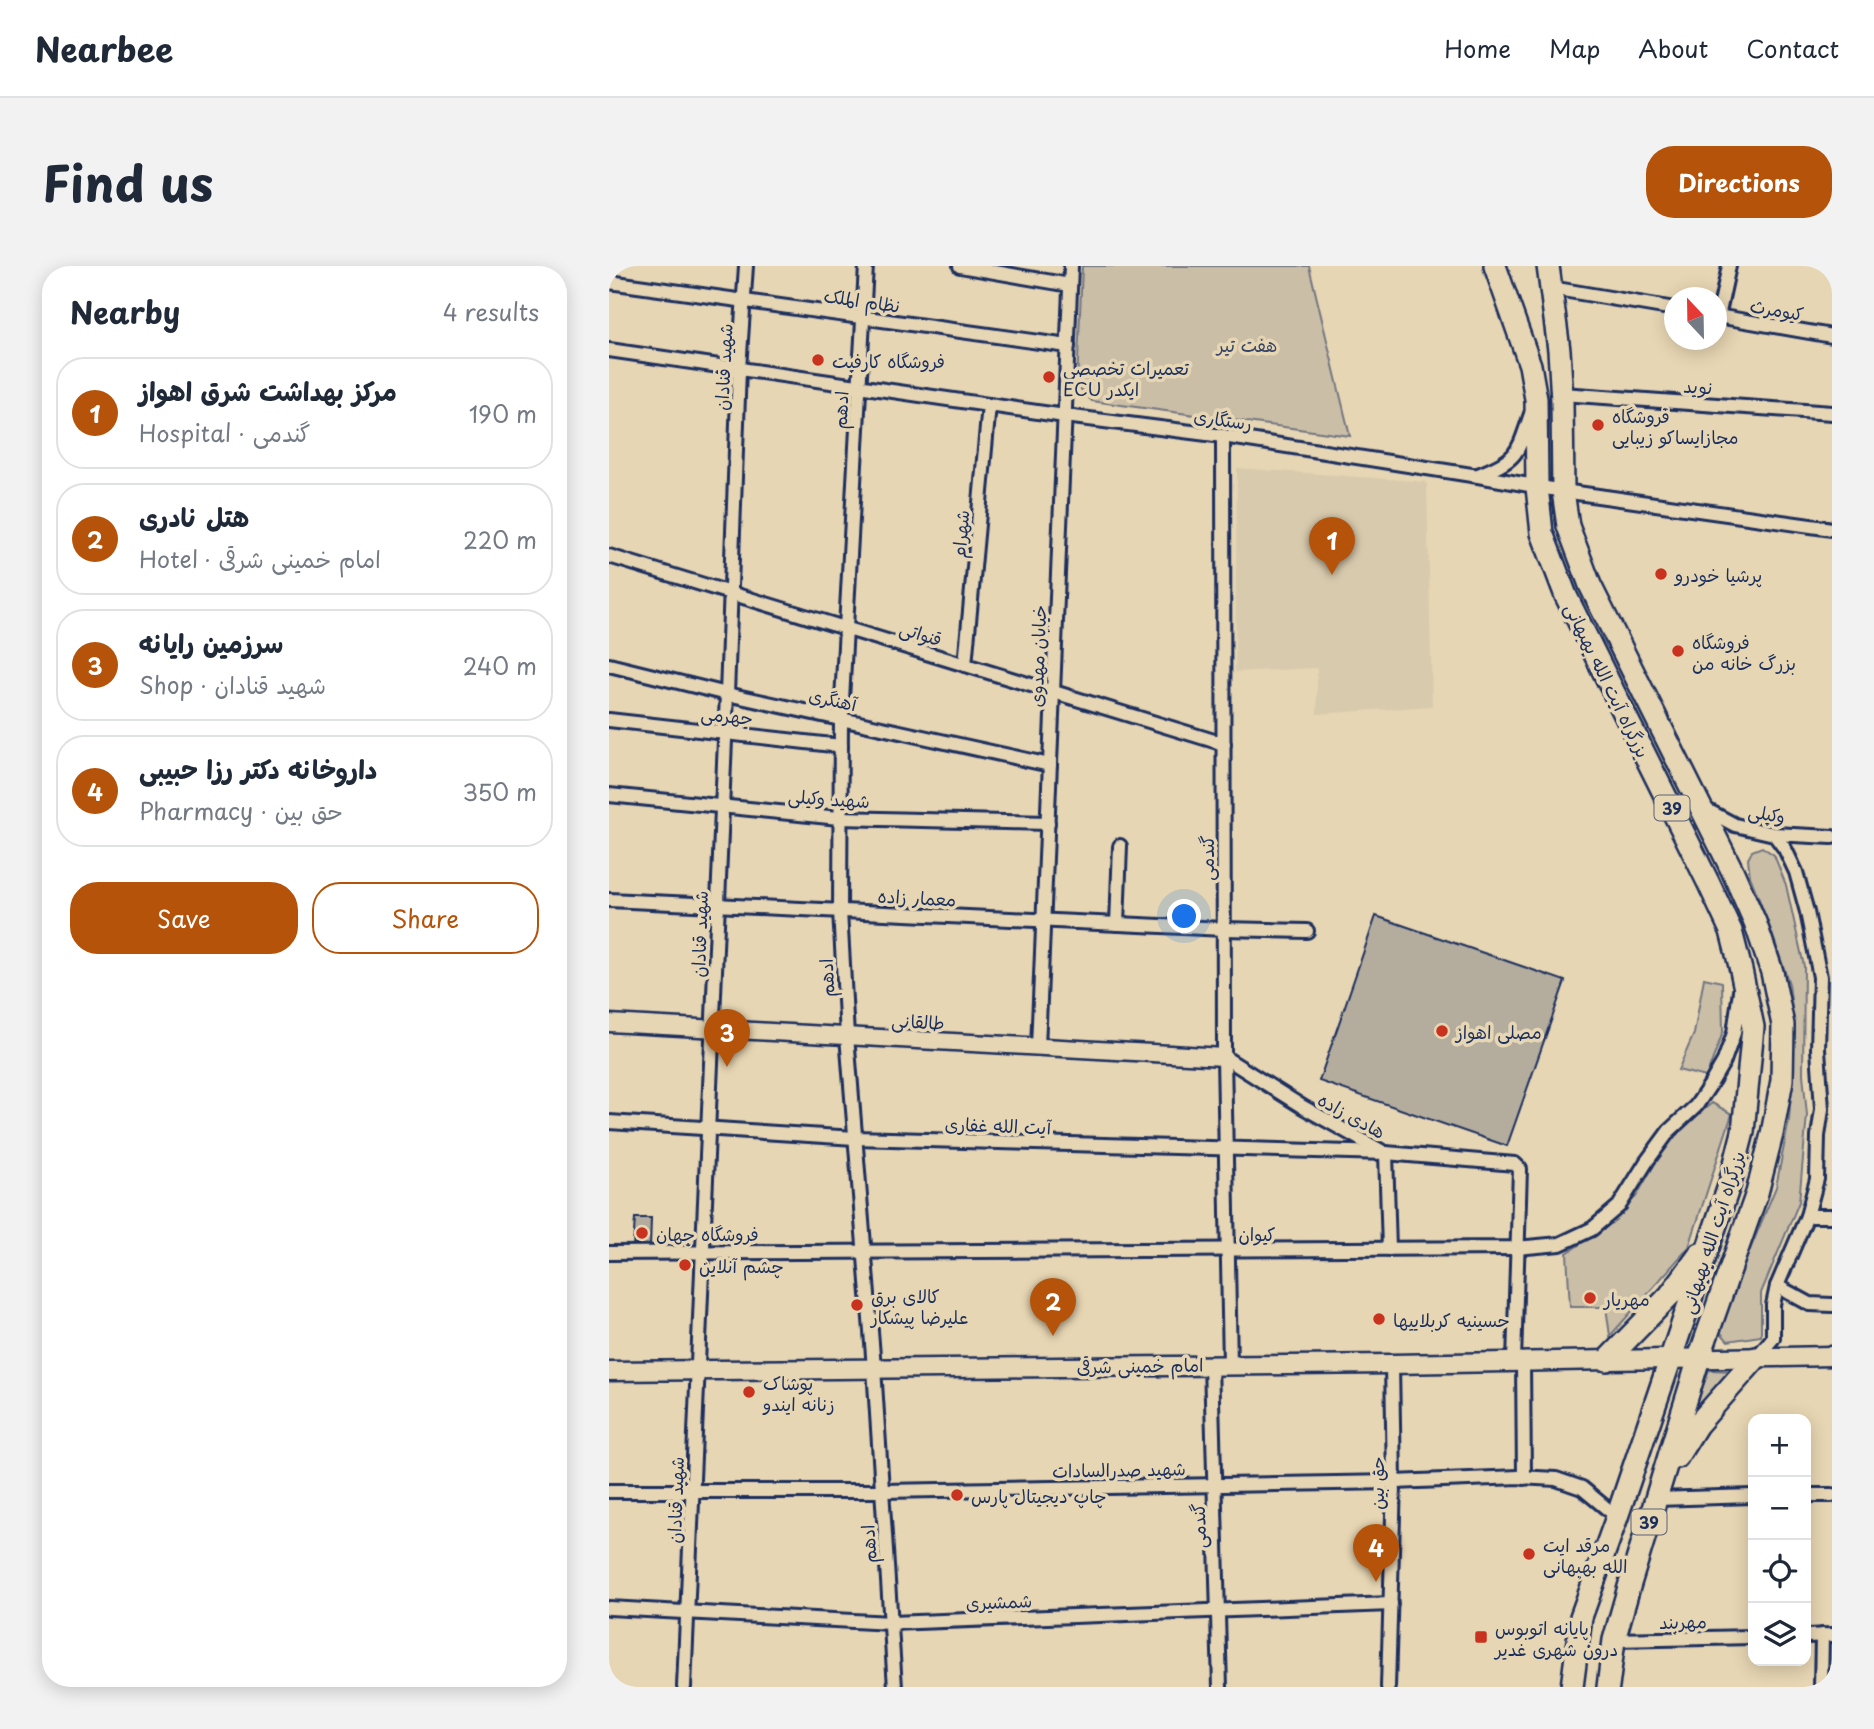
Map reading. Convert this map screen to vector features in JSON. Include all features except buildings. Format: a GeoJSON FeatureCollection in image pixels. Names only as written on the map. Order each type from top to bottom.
{"type":"FeatureCollection","features":[{"type":"Feature","properties":{"kind":"highway","name":"بزرگراه آیت الله بهبهانی"},"geometry":{"type":"LineString","coordinates":[[1495,266],[1530,365],[1537,399],[1537,487],[1542,533],[1566,596],[1731,931],[1753,1027],[1743,1132],[1730,1183],[1581,1617],[1572,1687]]}},
{"type":"Feature","properties":{"kind":"highway","name":"بزرگراه آیت الله بهبهانی"},"geometry":{"type":"LineString","coordinates":[[1548,266],[1559,350],[1563,491],[1568,526],[1590,585],[1755,922],[1772,972],[1783,1025],[1782,1080],[1757,1192],[1699,1358],[1659,1489],[1614,1640],[1608,1687]]}},
{"type":"Feature","properties":{"kind":"highway"},"geometry":{"type":"LineString","coordinates":[[1566,596],[1590,585]]}},
{"type":"Feature","properties":{"kind":"highway"},"geometry":{"type":"LineString","coordinates":[[1607,1360],[1670,1295],[1696,1263],[1716,1228]]}},
{"type":"Feature","properties":{"kind":"highway"},"geometry":{"type":"LineString","coordinates":[[1659,1489],[1697,1425],[1756,1357]]}},
{"type":"Feature","properties":{"kind":"main road"},"geometry":{"type":"LineString","coordinates":[[1699,1358],[1832,1356]]}},
{"type":"Feature","properties":{"kind":"main road","name":"امام خمینی شرقی"},"geometry":{"type":"LineString","coordinates":[[609,1371],[1392,1364],[1699,1358]]}},
{"type":"Feature","properties":{"kind":"street","name":"شهید قنادان"},"geometry":{"type":"LineString","coordinates":[[684,1687],[739,369],[746,266]]}},
{"type":"Feature","properties":{"kind":"street","name":"ادهم"},"geometry":{"type":"LineString","coordinates":[[866,266],[841,718],[840,911],[895,1687]]}},
{"type":"Feature","properties":{"kind":"street"},"geometry":{"type":"LineString","coordinates":[[960,266],[1070,285]]}},
{"type":"Feature","properties":{"kind":"street","name":"خیابان مهدوی"},"geometry":{"type":"LineString","coordinates":[[1038,1047],[1071,266]]}},
{"type":"Feature","properties":{"kind":"street"},"geometry":{"type":"LineString","coordinates":[[1724,287],[1729,266]]}},
{"type":"Feature","properties":{"kind":"street","name":"نظام الملک"},"geometry":{"type":"LineString","coordinates":[[609,282],[1067,346]]}},
{"type":"Feature","properties":{"kind":"street"},"geometry":{"type":"LineString","coordinates":[[1551,288],[1664,307]]}},
{"type":"Feature","properties":{"kind":"street","name":"کیومرث"},"geometry":{"type":"LineString","coordinates":[[1727,318],[1832,336]]}},
{"type":"Feature","properties":{"kind":"street","name":"رستگاری"},"geometry":{"type":"LineString","coordinates":[[609,350],[1065,416],[1223,436],[1563,491],[1832,529]]}},
{"type":"Feature","properties":{"kind":"street","name":"نوید"},"geometry":{"type":"LineString","coordinates":[[1562,394],[1832,413]]}},
{"type":"Feature","properties":{"kind":"street"},"geometry":{"type":"LineString","coordinates":[[1478,476],[1504,465],[1515,455],[1537,399]]}},
{"type":"Feature","properties":{"kind":"street","name":"شهرام"},"geometry":{"type":"LineString","coordinates":[[965,665],[989,405]]}},
{"type":"Feature","properties":{"kind":"street","name":"گندمی"},"geometry":{"type":"LineString","coordinates":[[1223,436],[1224,1057],[1230,1364]]}},
{"type":"Feature","properties":{"kind":"street","name":"قنواتی"},"geometry":{"type":"LineString","coordinates":[[609,556],[1224,744]]}},
{"type":"Feature","properties":{"kind":"street","name":"آهنگری"},"geometry":{"type":"LineString","coordinates":[[609,665],[727,694],[1050,765]]}},
{"type":"Feature","properties":{"kind":"street","name":"جهرمی"},"geometry":{"type":"LineString","coordinates":[[609,720],[841,746]]}},
{"type":"Feature","properties":{"kind":"street","name":"شهید وکیلی"},"geometry":{"type":"LineString","coordinates":[[609,795],[839,818],[1048,823]]}},
{"type":"Feature","properties":{"kind":"street","name":"وکیلی"},"geometry":{"type":"LineString","coordinates":[[1700,806],[1735,825],[1774,834],[1832,837]]}},
{"type":"Feature","properties":{"kind":"street"},"geometry":{"type":"LineString","coordinates":[[1756,1357],[1773,1338],[1773,1306],[1777,1286],[1807,1216],[1817,1179],[1822,1109],[1818,1049],[1820,977],[1797,872],[1774,834]]}},
{"type":"Feature","properties":{"kind":"street"},"geometry":{"type":"LineString","coordinates":[[1117,924],[1120,846]]}},
{"type":"Feature","properties":{"kind":"street","name":"معمار زاده"},"geometry":{"type":"LineString","coordinates":[[609,900],[1307,931]]}},
{"type":"Feature","properties":{"kind":"street","name":"کیوان"},"geometry":{"type":"LineString","coordinates":[[609,1254],[1516,1248],[1560,1244],[1592,1229],[1619,1206],[1647,1161],[1669,1132],[1696,1106],[1710,1085],[1724,1061],[1734,1032],[1741,970]]}},
{"type":"Feature","properties":{"kind":"street","name":"طالقانی"},"geometry":{"type":"LineString","coordinates":[[609,1023],[1224,1057]]}},
{"type":"Feature","properties":{"kind":"street","name":"هادی زاده"},"geometry":{"type":"LineString","coordinates":[[1224,1057],[1303,1107],[1385,1153],[1515,1164],[1520,1168],[1516,1248]]}},
{"type":"Feature","properties":{"kind":"street","name":"آیت الله غفاری"},"geometry":{"type":"LineString","coordinates":[[609,1122],[855,1138],[1385,1153]]}},
{"type":"Feature","properties":{"kind":"street"},"geometry":{"type":"LineString","coordinates":[[1385,1153],[1389,1249]]}},
{"type":"Feature","properties":{"kind":"street"},"geometry":{"type":"LineString","coordinates":[[1807,1216],[1832,1216]]}},
{"type":"Feature","properties":{"kind":"street"},"geometry":{"type":"LineString","coordinates":[[1516,1248],[1524,1478]]}},
{"type":"Feature","properties":{"kind":"street"},"geometry":{"type":"LineString","coordinates":[[1777,1286],[1810,1304],[1832,1305]]}},
{"type":"Feature","properties":{"kind":"street","name":"گندمی"},"geometry":{"type":"LineString","coordinates":[[1211,1364],[1220,1687]]}},
{"type":"Feature","properties":{"kind":"street","name":"حق بین"},"geometry":{"type":"LineString","coordinates":[[1388,1687],[1394,1482],[1392,1364]]}},
{"type":"Feature","properties":{"kind":"street","name":"شهید صدرالسادات"},"geometry":{"type":"LineString","coordinates":[[609,1491],[882,1491],[1524,1478],[1556,1479],[1583,1488],[1617,1517]]}},
{"type":"Feature","properties":{"kind":"street"},"geometry":{"type":"LineString","coordinates":[[1659,1489],[1748,1496]]}},
{"type":"Feature","properties":{"kind":"street"},"geometry":{"type":"LineString","coordinates":[[1811,1495],[1832,1495]]}},
{"type":"Feature","properties":{"kind":"street","name":"شمشیری"},"geometry":{"type":"LineString","coordinates":[[609,1608],[891,1623],[1391,1604]]}},
{"type":"Feature","properties":{"kind":"street"},"geometry":{"type":"LineString","coordinates":[[1821,1687],[1827,1635]]}},
{"type":"Feature","properties":{"kind":"street","name":"مهربند"},"geometry":{"type":"LineString","coordinates":[[1614,1640],[1748,1637]]}},
{"type":"Feature","properties":{"kind":"shaded area"},"geometry":{"type":"Polygon","coordinates":[[[1237,468],[1427,482],[1432,706],[1317,714],[1317,668],[1235,672],[1237,468]]]}},
{"type":"Feature","properties":{"kind":"green space","name":"هفت تیر"},"geometry":{"type":"Polygon","coordinates":[[[1082,266],[1309,266],[1350,436],[1092,401],[1077,385],[1082,266]]]}},
{"type":"Feature","properties":{"kind":"green space"},"geometry":{"type":"Polygon","coordinates":[[[1762,847],[1774,855],[1786,885],[1804,966],[1803,1074],[1807,1115],[1799,1202],[1761,1293],[1761,1336],[1728,1341],[1720,1332],[1776,1187],[1789,1120],[1795,1032],[1789,984],[1750,876],[1748,859],[1752,851],[1762,847]]]}},
{"type":"Feature","properties":{"kind":"green space"},"geometry":{"type":"Polygon","coordinates":[[[1704,978],[1722,982],[1723,1032],[1706,1077],[1678,1070],[1694,1034],[1704,978]]]}},
{"type":"Feature","properties":{"kind":"green space"},"geometry":{"type":"Polygon","coordinates":[[[1712,1103],[1732,1114],[1689,1247],[1610,1336],[1606,1307],[1570,1307],[1567,1253],[1602,1229],[1636,1197],[1670,1137],[1712,1103]]]}},
{"type":"Feature","properties":{"kind":"green space"},"geometry":{"type":"Polygon","coordinates":[[[1709,1370],[1733,1371],[1692,1415],[1709,1370]]]}},
{"type":"Feature","properties":{"kind":"place","name":"فروشگاه کارفیت"},"geometry":{"type":"Point","coordinates":[818,360]}},
{"type":"Feature","properties":{"kind":"place","name":"تعمیرات تخصصی ECU ایکدر"},"geometry":{"type":"Point","coordinates":[1049,377]}},
{"type":"Feature","properties":{"kind":"place","name":"فروشگاه مجازایساکو زیبایی"},"geometry":{"type":"Point","coordinates":[1598,425]}},
{"type":"Feature","properties":{"kind":"place","name":"پرشيا خودرو"},"geometry":{"type":"Point","coordinates":[1661,574]}},
{"type":"Feature","properties":{"kind":"place","name":"مرکز بهداشت شرق اهواز"},"geometry":{"type":"Point","coordinates":[1332,575]}},
{"type":"Feature","properties":{"kind":"place","name":"فروشگاه بزرگ خانه من"},"geometry":{"type":"Point","coordinates":[1678,651]}},
{"type":"Feature","properties":{"kind":"place","name":"مصلی اهواز"},"geometry":{"type":"Point","coordinates":[1442,1031]}},
{"type":"Feature","properties":{"kind":"place","name":"سرزمین رایانه"},"geometry":{"type":"Point","coordinates":[727,1067]}},
{"type":"Feature","properties":{"kind":"place","name":"فروشگاه جهان"},"geometry":{"type":"Point","coordinates":[642,1233]}},
{"type":"Feature","properties":{"kind":"place","name":"چشم آنلاین"},"geometry":{"type":"Point","coordinates":[685,1265]}},
{"type":"Feature","properties":{"kind":"place","name":"مهریار"},"geometry":{"type":"Point","coordinates":[1590,1298]}},
{"type":"Feature","properties":{"kind":"place","name":"کالای برق علیرضا پیشکار"},"geometry":{"type":"Point","coordinates":[857,1305]}},
{"type":"Feature","properties":{"kind":"place","name":"حسینیه کربلاییها"},"geometry":{"type":"Point","coordinates":[1379,1319]}},
{"type":"Feature","properties":{"kind":"place","name":"هتل نادری"},"geometry":{"type":"Point","coordinates":[1053,1336]}},
{"type":"Feature","properties":{"kind":"place","name":"پوشاک زنانه ایندو"},"geometry":{"type":"Point","coordinates":[749,1392]}},
{"type":"Feature","properties":{"kind":"place","name":"چاپ دیجیتال پارس"},"geometry":{"type":"Point","coordinates":[957,1495]}},
{"type":"Feature","properties":{"kind":"place","name":"مرقد ایت الله بهبهانی"},"geometry":{"type":"Point","coordinates":[1529,1554]}},
{"type":"Feature","properties":{"kind":"place","name":"داروخانه دکتر رزا حبیبی"},"geometry":{"type":"Point","coordinates":[1376,1582]}},
{"type":"Feature","properties":{"kind":"place","name":"پایانه اتوبوس درون شهری غدیر"},"geometry":{"type":"Point","coordinates":[1481,1637]}}]}
